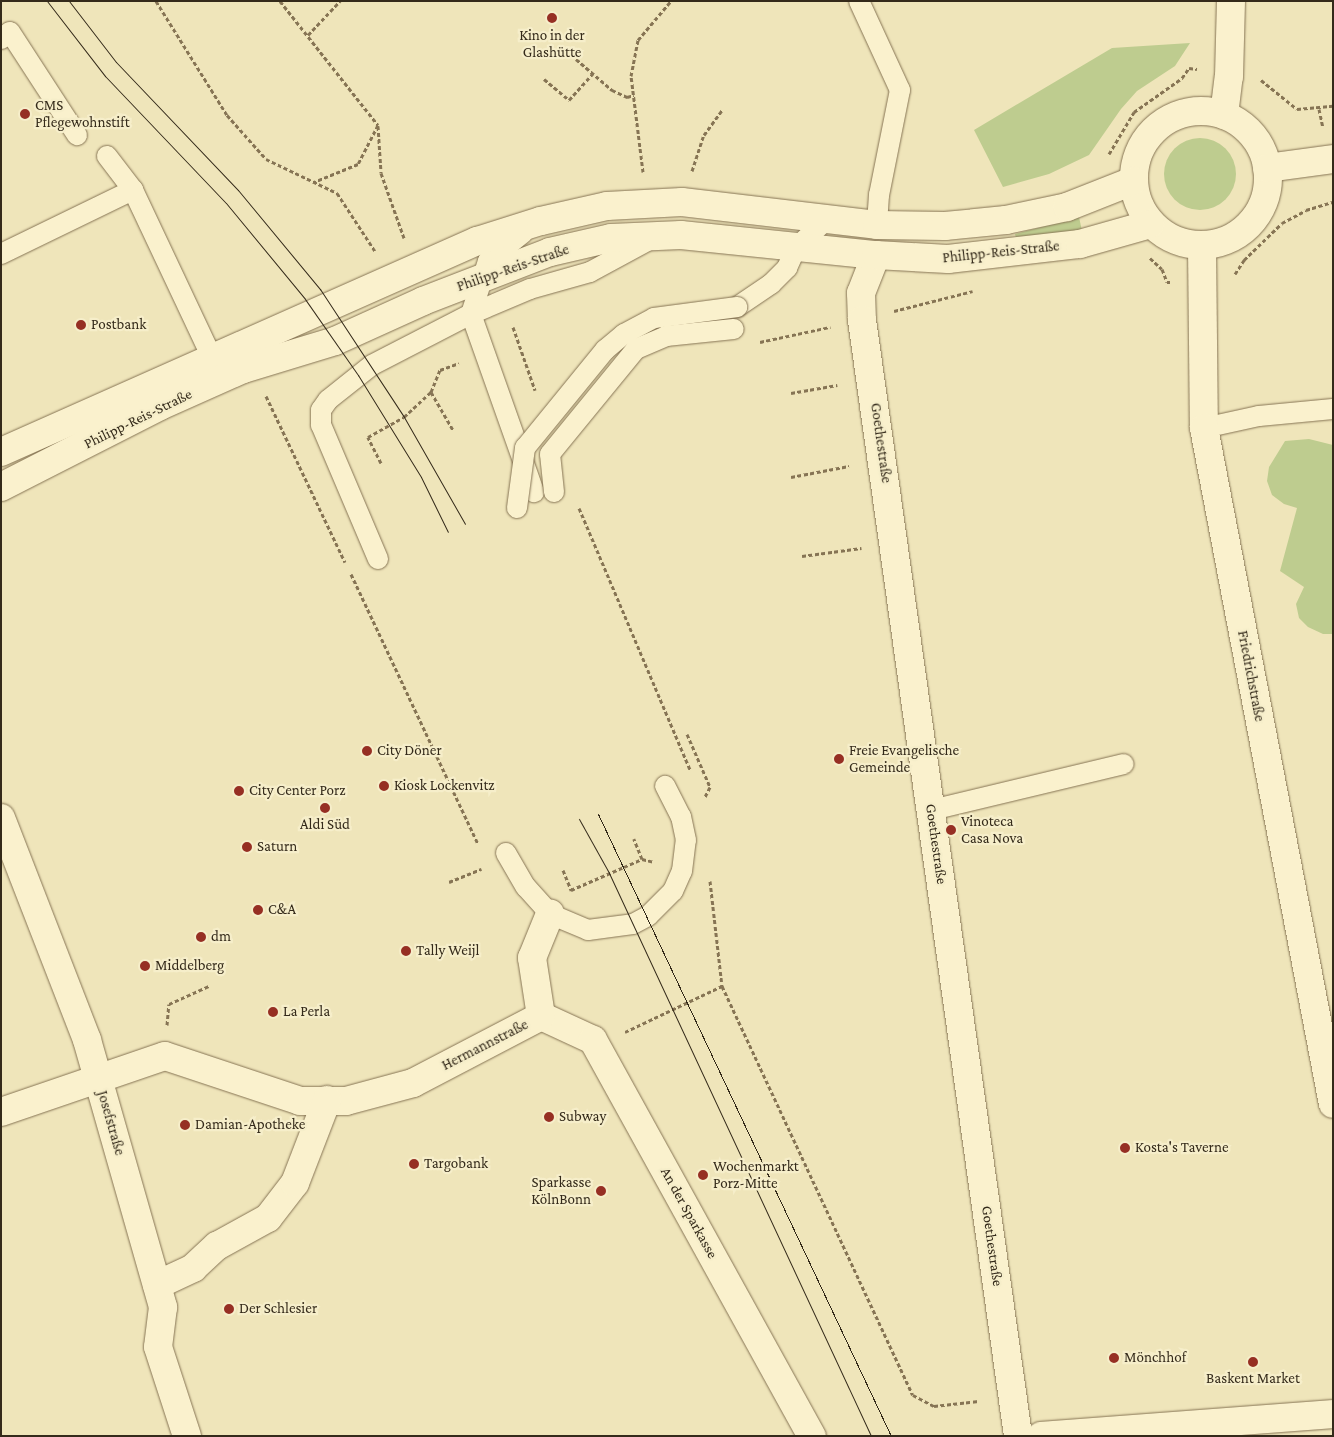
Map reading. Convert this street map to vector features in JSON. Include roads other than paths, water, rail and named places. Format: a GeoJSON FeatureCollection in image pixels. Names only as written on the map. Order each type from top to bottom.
{"type":"FeatureCollection","features":[{"type":"Feature","properties":{"kind":"street"},"geometry":{"type":"LineString","coordinates":[[1224,115],[1230,77],[1231,1]]}},
{"type":"Feature","properties":{"kind":"street"},"geometry":{"type":"LineString","coordinates":[[1202,111],[1224,115],[1253,135],[1267,168],[1268,184],[1258,215],[1234,237],[1202,246],[1183,244],[1165,236],[1150,224],[1138,204],[1133,181],[1136,159],[1145,139],[1161,124],[1180,114],[1202,111]]}},
{"type":"Feature","properties":{"kind":"street"},"geometry":{"type":"LineString","coordinates":[[1267,168],[1333,159]]}},
{"type":"Feature","properties":{"kind":"street","name":"Philipp-Reis-Straße"},"geometry":{"type":"LineString","coordinates":[[1,452],[213,360],[477,241],[541,220],[607,206],[682,202],[877,225],[945,226],[1006,220],[1067,207],[1133,181]]}},
{"type":"Feature","properties":{"kind":"street","name":"Philipp-Reis-Straße"},"geometry":{"type":"LineString","coordinates":[[1,487],[160,406],[234,373],[334,341],[481,278],[550,252],[612,238],[681,234],[796,248],[948,259],[1080,244],[1150,224]]}},
{"type":"Feature","properties":{"kind":"street","name":"Friedrichstraße"},"geometry":{"type":"LineString","coordinates":[[1202,246],[1204,428],[1333,1104]]}},
{"type":"Feature","properties":{"kind":"street","name":"Goethestraße"},"geometry":{"type":"LineString","coordinates":[[876,255],[861,293],[862,320],[895,543],[1018,1436]]}},
{"type":"Feature","properties":{"kind":"street","name":"Josefstraße"},"geometry":{"type":"LineString","coordinates":[[2,823],[87,1040],[163,1307],[158,1347],[187,1436]]}},
{"type":"Feature","properties":{"kind":"street","name":"Hermannstraße"},"geometry":{"type":"LineString","coordinates":[[98,1077],[165,1056],[295,1100],[346,1100],[414,1083],[541,1016],[532,958],[550,914]]}},
{"type":"Feature","properties":{"kind":"street","name":"An der Sparkasse"},"geometry":{"type":"LineString","coordinates":[[541,1016],[593,1040],[597,1046],[812,1436]]}},
{"type":"Feature","properties":{"kind":"street"},"geometry":{"type":"LineString","coordinates":[[1,1112],[98,1077]]}},
{"type":"Feature","properties":{"kind":"street"},"geometry":{"type":"LineString","coordinates":[[157,1285],[193,1268],[217,1246],[268,1218],[295,1183],[327,1100]]}},
{"type":"Feature","properties":{"kind":"street"},"geometry":{"type":"LineString","coordinates":[[1041,1436],[1333,1414]]}},
{"type":"Feature","properties":{"kind":"lane"},"geometry":{"type":"LineString","coordinates":[[859,1],[900,90],[879,195],[877,225]]}},
{"type":"Feature","properties":{"kind":"lane"},"geometry":{"type":"LineString","coordinates":[[1,39],[10,32],[77,135]]}},
{"type":"Feature","properties":{"kind":"lane"},"geometry":{"type":"LineString","coordinates":[[107,156],[134,190],[213,360]]}},
{"type":"Feature","properties":{"kind":"lane"},"geometry":{"type":"LineString","coordinates":[[1,254],[134,190]]}},
{"type":"Feature","properties":{"kind":"lane"},"geometry":{"type":"LineString","coordinates":[[517,508],[525,448],[605,350],[624,334],[654,318],[737,307],[757,296],[787,268],[796,248],[828,218]]}},
{"type":"Feature","properties":{"kind":"lane"},"geometry":{"type":"LineString","coordinates":[[541,220],[500,248],[488,260],[471,314],[506,415],[544,492],[550,454],[636,349],[666,336],[734,329]]}},
{"type":"Feature","properties":{"kind":"lane"},"geometry":{"type":"LineString","coordinates":[[378,559],[321,425],[321,410],[328,400],[372,365],[471,314],[530,290],[590,272],[658,236]]}},
{"type":"Feature","properties":{"kind":"lane"},"geometry":{"type":"LineString","coordinates":[[1204,428],[1258,416],[1333,409]]}},
{"type":"Feature","properties":{"kind":"lane"},"geometry":{"type":"LineString","coordinates":[[932,810],[1124,764]]}},
{"type":"Feature","properties":{"kind":"lane"},"geometry":{"type":"LineString","coordinates":[[506,853],[526,887],[550,914],[588,930],[633,924],[648,916],[673,891],[682,871],[686,840],[681,817],[665,786]]}},
{"type":"Feature","properties":{"kind":"tram line"},"geometry":{"type":"LineString","coordinates":[[47,1],[105,76],[226,203],[305,299],[358,375],[421,477],[448,532]]}},
{"type":"Feature","properties":{"kind":"tram line"},"geometry":{"type":"LineString","coordinates":[[69,1],[116,62],[238,190],[320,289],[404,417],[465,524]]}},
{"type":"Feature","properties":{"kind":"tram line"},"geometry":{"type":"LineString","coordinates":[[598,814],[891,1436]]}},
{"type":"Feature","properties":{"kind":"tram line"},"geometry":{"type":"LineString","coordinates":[[579,819],[609,873],[871,1436]]}},
{"type":"Feature","properties":{"kind":"place","name":"Kino in der Glashütte"},"geometry":{"type":"Point","coordinates":[552,18]}},
{"type":"Feature","properties":{"kind":"place","name":"CMS Pflegewohnstift"},"geometry":{"type":"Point","coordinates":[25,114]}},
{"type":"Feature","properties":{"kind":"place","name":"Postbank"},"geometry":{"type":"Point","coordinates":[81,325]}},
{"type":"Feature","properties":{"kind":"place","name":"City Döner"},"geometry":{"type":"Point","coordinates":[367,751]}},
{"type":"Feature","properties":{"kind":"place","name":"Freie Evangelische Gemeinde"},"geometry":{"type":"Point","coordinates":[839,759]}},
{"type":"Feature","properties":{"kind":"place","name":"Kiosk Lockenvitz"},"geometry":{"type":"Point","coordinates":[384,786]}},
{"type":"Feature","properties":{"kind":"place","name":"City Center Porz"},"geometry":{"type":"Point","coordinates":[239,791]}},
{"type":"Feature","properties":{"kind":"place","name":"Aldi Süd"},"geometry":{"type":"Point","coordinates":[325,808]}},
{"type":"Feature","properties":{"kind":"place","name":"Vinoteca Casa Nova"},"geometry":{"type":"Point","coordinates":[951,830]}},
{"type":"Feature","properties":{"kind":"place","name":"Saturn"},"geometry":{"type":"Point","coordinates":[247,847]}},
{"type":"Feature","properties":{"kind":"place","name":"C&A"},"geometry":{"type":"Point","coordinates":[258,910]}},
{"type":"Feature","properties":{"kind":"place","name":"dm"},"geometry":{"type":"Point","coordinates":[201,937]}},
{"type":"Feature","properties":{"kind":"place","name":"Tally Weijl"},"geometry":{"type":"Point","coordinates":[406,951]}},
{"type":"Feature","properties":{"kind":"place","name":"Middelberg"},"geometry":{"type":"Point","coordinates":[145,966]}},
{"type":"Feature","properties":{"kind":"place","name":"La Perla"},"geometry":{"type":"Point","coordinates":[273,1012]}},
{"type":"Feature","properties":{"kind":"place","name":"Subway"},"geometry":{"type":"Point","coordinates":[549,1117]}},
{"type":"Feature","properties":{"kind":"place","name":"Damian-Apotheke"},"geometry":{"type":"Point","coordinates":[185,1125]}},
{"type":"Feature","properties":{"kind":"place","name":"Kosta's Taverne"},"geometry":{"type":"Point","coordinates":[1125,1148]}},
{"type":"Feature","properties":{"kind":"place","name":"Targobank"},"geometry":{"type":"Point","coordinates":[414,1164]}},
{"type":"Feature","properties":{"kind":"place","name":"Wochenmarkt Porz-Mitte"},"geometry":{"type":"Point","coordinates":[703,1175]}},
{"type":"Feature","properties":{"kind":"place","name":"Sparkasse KölnBonn"},"geometry":{"type":"Point","coordinates":[601,1191]}},
{"type":"Feature","properties":{"kind":"place","name":"Der Schlesier"},"geometry":{"type":"Point","coordinates":[229,1309]}},
{"type":"Feature","properties":{"kind":"place","name":"Mönchhof"},"geometry":{"type":"Point","coordinates":[1114,1358]}},
{"type":"Feature","properties":{"kind":"place","name":"Baskent Market"},"geometry":{"type":"Point","coordinates":[1253,1362]}}]}
